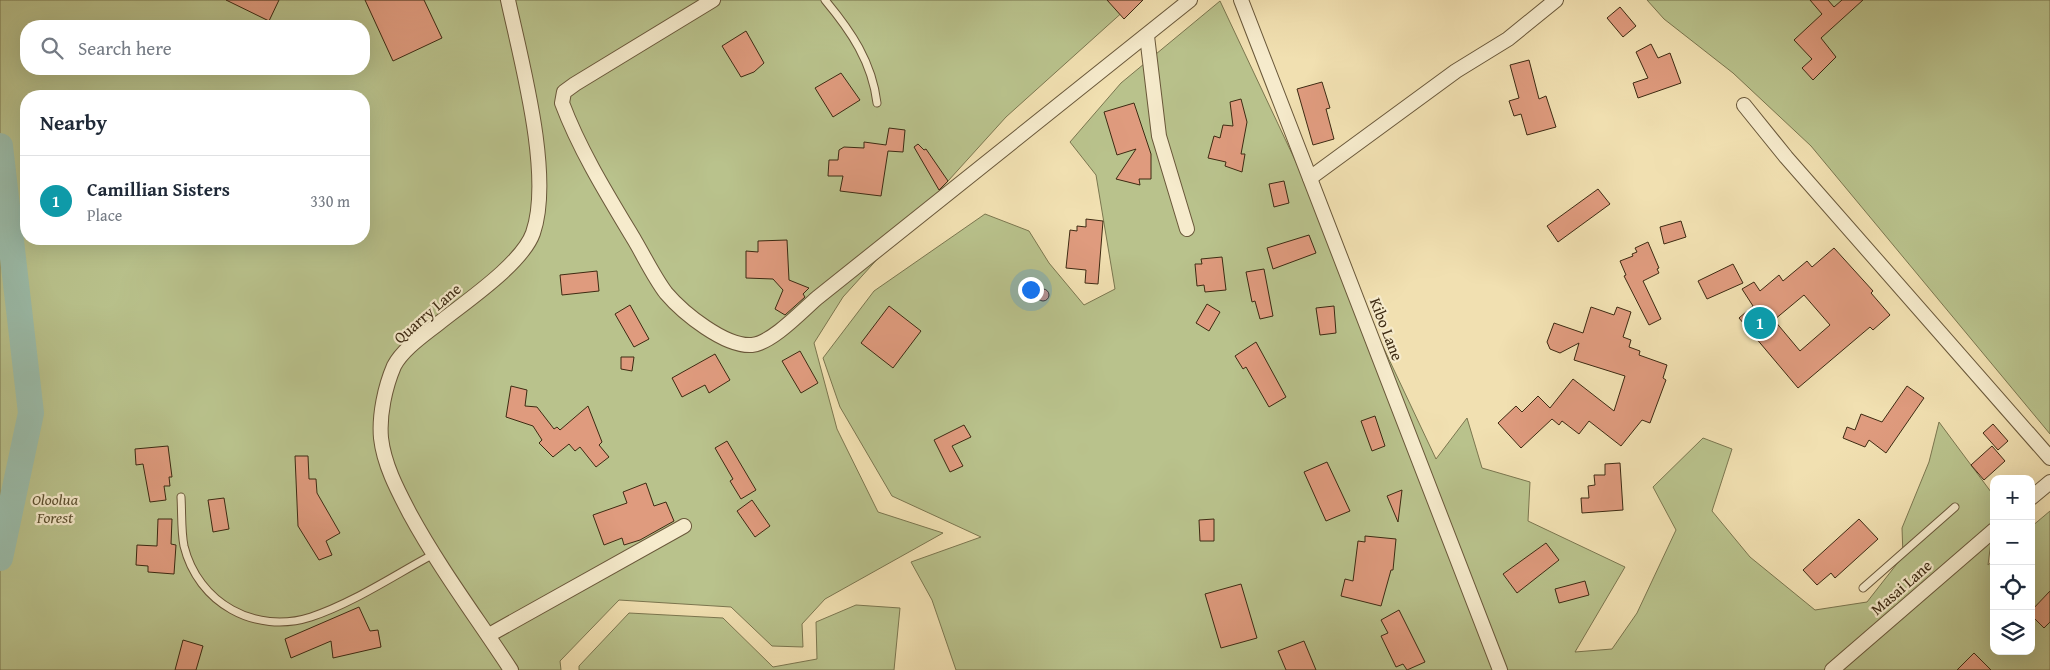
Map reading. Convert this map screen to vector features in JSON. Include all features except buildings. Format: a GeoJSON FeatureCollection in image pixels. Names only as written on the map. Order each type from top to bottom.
{"type":"FeatureCollection","features":[{"type":"Feature","properties":{"kind":"street","name":"Quarry Lane"},"geometry":{"type":"LineString","coordinates":[[508,0],[530,97],[538,160],[539,210],[533,235],[520,256],[417,341],[395,365],[384,397],[381,438],[394,483],[432,554],[489,635],[511,670]]}},
{"type":"Feature","properties":{"kind":"street"},"geometry":{"type":"LineString","coordinates":[[713,0],[575,84],[564,92],[562,103],[606,193],[666,292],[686,314],[712,331],[734,342],[753,345],[767,339],[790,323],[816,298],[1190,0]]}},
{"type":"Feature","properties":{"kind":"street","name":"Kibo Lane"},"geometry":{"type":"LineString","coordinates":[[1241,0],[1500,670]]}},
{"type":"Feature","properties":{"kind":"street"},"geometry":{"type":"LineString","coordinates":[[1310,178],[1456,71],[1508,39],[1556,0]]}},
{"type":"Feature","properties":{"kind":"street"},"geometry":{"type":"LineString","coordinates":[[1147,36],[1159,136],[1187,229]]}},
{"type":"Feature","properties":{"kind":"street"},"geometry":{"type":"LineString","coordinates":[[1744,105],[1792,164],[2050,458]]}},
{"type":"Feature","properties":{"kind":"street"},"geometry":{"type":"LineString","coordinates":[[2035,495],[2050,482]]}},
{"type":"Feature","properties":{"kind":"street"},"geometry":{"type":"LineString","coordinates":[[489,635],[684,526]]}},
{"type":"Feature","properties":{"kind":"street","name":"Masai Lane"},"geometry":{"type":"LineString","coordinates":[[1832,670],[1990,533]]}},
{"type":"Feature","properties":{"kind":"lane"},"geometry":{"type":"LineString","coordinates":[[825,0],[858,43],[874,81],[877,103]]}},
{"type":"Feature","properties":{"kind":"lane"},"geometry":{"type":"LineString","coordinates":[[181,497],[184,545],[192,568],[203,586],[222,605],[237,614],[267,620],[296,621],[312,616],[362,593],[432,554]]}},
{"type":"Feature","properties":{"kind":"lane"},"geometry":{"type":"LineString","coordinates":[[1863,588],[1955,507]]}},
{"type":"Feature","properties":{"kind":"green space","name":"Oloolua Forest"},"geometry":{"type":"Polygon","coordinates":[[[0,0],[1136,0],[1006,117],[843,297],[814,343],[837,429],[878,512],[943,533],[825,599],[802,624],[803,647],[772,646],[731,607],[619,600],[560,661],[561,670],[0,670],[0,0]]]}},
{"type":"Feature","properties":{"kind":"green space"},"geometry":{"type":"Polygon","coordinates":[[[1647,0],[2050,0],[2050,434],[1811,146],[1733,73],[1664,19],[1647,0]]]}},
{"type":"Feature","properties":{"kind":"green space"},"geometry":{"type":"Polygon","coordinates":[[[1220,1],[1436,459],[1467,418],[1482,468],[1530,482],[1528,521],[1625,567],[1575,652],[1612,649],[1637,613],[1676,530],[1653,487],[1703,438],[1732,449],[1712,511],[1750,557],[1815,610],[1867,602],[1903,556],[1902,528],[1929,462],[1939,422],[1990,491],[1990,549],[1988,565],[1990,563],[1990,655],[2035,655],[2035,524],[2050,511],[2050,670],[956,670],[932,600],[911,562],[981,537],[892,496],[840,407],[823,358],[874,291],[985,214],[1029,231],[1049,263],[1084,305],[1115,289],[1096,175],[1070,142],[1121,83],[1220,1]]]}},
{"type":"Feature","properties":{"kind":"green space"},"geometry":{"type":"Polygon","coordinates":[[[856,605],[900,608],[894,670],[579,670],[579,666],[629,613],[723,618],[773,667],[817,659],[816,622],[856,605]]]}},
{"type":"Feature","properties":{"kind":"waterway"},"geometry":{"type":"LineString","coordinates":[[0,146],[31,413],[0,558]]}},
{"type":"Feature","properties":{"kind":"place","name":"Camillian Sisters"},"geometry":{"type":"Point","coordinates":[1760,323]}}]}
